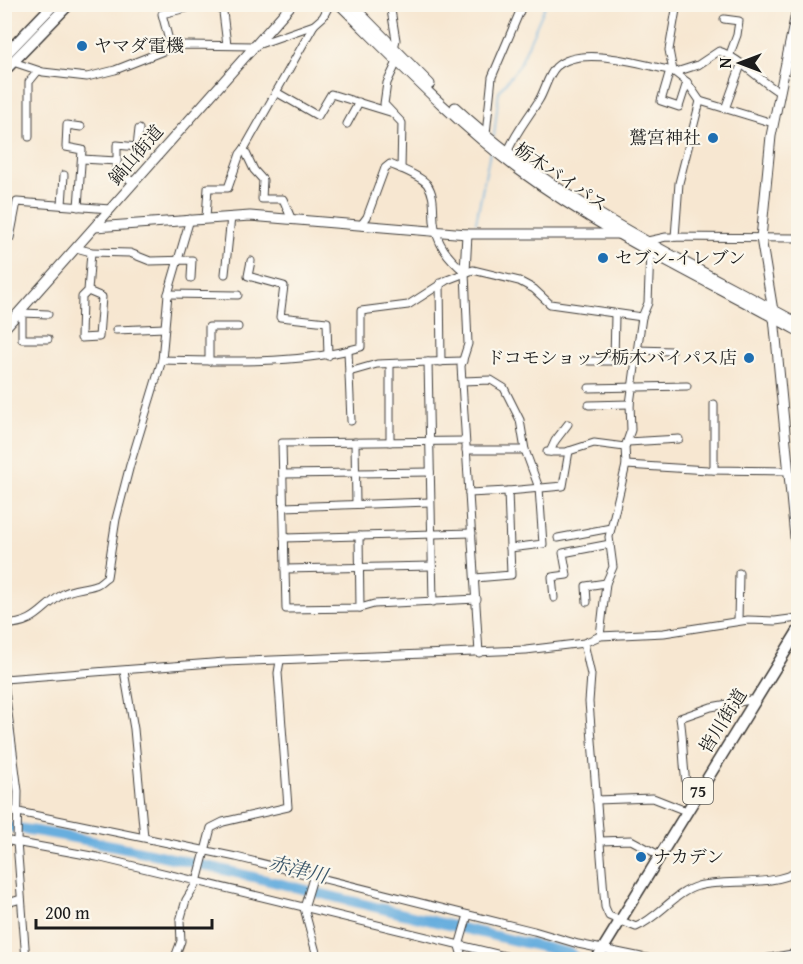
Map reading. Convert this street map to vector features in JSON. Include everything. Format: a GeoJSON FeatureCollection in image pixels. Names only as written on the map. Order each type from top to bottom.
{"type":"FeatureCollection","features":[{"type":"Feature","properties":{"kind":"main road"},"geometry":{"type":"LineString","coordinates":[[4,71],[7,57],[54,4]]}},
{"type":"Feature","properties":{"kind":"main road"},"geometry":{"type":"LineString","coordinates":[[7,57],[69,4]]}},
{"type":"Feature","properties":{"kind":"main road","name":"皆川街道"},"geometry":{"type":"LineString","coordinates":[[599,954],[798,631]]}},
{"type":"Feature","properties":{"kind":"street"},"geometry":{"type":"LineString","coordinates":[[222,4],[227,45]]}},
{"type":"Feature","properties":{"kind":"street"},"geometry":{"type":"LineString","coordinates":[[206,218],[208,188],[228,188],[240,154],[314,25],[323,17],[330,4]]}},
{"type":"Feature","properties":{"kind":"street","name":"栃木バイパス"},"geometry":{"type":"LineString","coordinates":[[339,4],[398,62],[502,156],[550,192],[619,234],[641,243],[773,313],[798,331]]}},
{"type":"Feature","properties":{"kind":"street","name":"栃木バイパス"},"geometry":{"type":"LineString","coordinates":[[351,4],[394,48],[486,134],[554,186],[632,234],[650,251],[773,313],[798,323]]}},
{"type":"Feature","properties":{"kind":"street"},"geometry":{"type":"LineString","coordinates":[[390,4],[396,39],[394,48]]}},
{"type":"Feature","properties":{"kind":"street"},"geometry":{"type":"LineString","coordinates":[[486,134],[492,77],[523,4]]}},
{"type":"Feature","properties":{"kind":"street"},"geometry":{"type":"LineString","coordinates":[[677,4],[669,50],[673,71],[662,101],[679,107],[687,82]]}},
{"type":"Feature","properties":{"kind":"street"},"geometry":{"type":"LineString","coordinates":[[798,4],[794,43],[779,92],[773,123],[761,238],[773,313],[798,569]]}},
{"type":"Feature","properties":{"kind":"street","name":"鍋山街道"},"geometry":{"type":"LineString","coordinates":[[4,329],[290,5]]}},
{"type":"Feature","properties":{"kind":"street"},"geometry":{"type":"LineString","coordinates":[[171,48],[162,14],[191,7]]}},
{"type":"Feature","properties":{"kind":"street"},"geometry":{"type":"LineString","coordinates":[[724,19],[739,21],[730,54]]}},
{"type":"Feature","properties":{"kind":"street"},"geometry":{"type":"LineString","coordinates":[[7,57],[38,71],[69,77],[87,77],[115,70],[171,48],[185,45],[254,46],[314,25]]}},
{"type":"Feature","properties":{"kind":"street"},"geometry":{"type":"LineString","coordinates":[[673,71],[698,65],[719,51],[730,54],[741,65],[779,92]]}},
{"type":"Feature","properties":{"kind":"street"},"geometry":{"type":"LineString","coordinates":[[508,151],[518,128],[540,98],[554,68],[568,58],[616,58],[673,71],[687,82],[700,101],[773,123]]}},
{"type":"Feature","properties":{"kind":"street"},"geometry":{"type":"LineString","coordinates":[[398,62],[384,96],[385,108],[402,123],[401,170]]}},
{"type":"Feature","properties":{"kind":"street"},"geometry":{"type":"LineString","coordinates":[[725,110],[741,65]]}},
{"type":"Feature","properties":{"kind":"street"},"geometry":{"type":"LineString","coordinates":[[29,137],[29,82],[38,71]]}},
{"type":"Feature","properties":{"kind":"street"},"geometry":{"type":"LineString","coordinates":[[276,92],[318,116],[331,94],[390,112]]}},
{"type":"Feature","properties":{"kind":"street"},"geometry":{"type":"LineString","coordinates":[[675,237],[679,183],[700,101]]}},
{"type":"Feature","properties":{"kind":"street"},"geometry":{"type":"LineString","coordinates":[[347,124],[359,102]]}},
{"type":"Feature","properties":{"kind":"street"},"geometry":{"type":"LineString","coordinates":[[78,207],[82,150],[66,147],[68,125],[81,127]]}},
{"type":"Feature","properties":{"kind":"street"},"geometry":{"type":"LineString","coordinates":[[134,182],[115,175],[117,145],[137,147],[139,129]]}},
{"type":"Feature","properties":{"kind":"street"},"geometry":{"type":"LineString","coordinates":[[244,149],[254,170],[263,180],[262,198],[283,199],[291,218]]}},
{"type":"Feature","properties":{"kind":"street"},"geometry":{"type":"LineString","coordinates":[[82,159],[117,161]]}},
{"type":"Feature","properties":{"kind":"street"},"geometry":{"type":"LineString","coordinates":[[361,225],[367,217],[385,168],[390,164],[428,186],[433,197],[436,231],[447,255],[465,272]]}},
{"type":"Feature","properties":{"kind":"street"},"geometry":{"type":"LineString","coordinates":[[62,205],[64,175]]}},
{"type":"Feature","properties":{"kind":"street"},"geometry":{"type":"LineString","coordinates":[[10,238],[17,202],[110,209]]}},
{"type":"Feature","properties":{"kind":"street"},"geometry":{"type":"LineString","coordinates":[[95,227],[231,217],[291,218],[467,234],[632,234]]}},
{"type":"Feature","properties":{"kind":"street"},"geometry":{"type":"LineString","coordinates":[[225,274],[231,217]]}},
{"type":"Feature","properties":{"kind":"street"},"geometry":{"type":"LineString","coordinates":[[4,625],[18,624],[33,618],[62,595],[77,588],[94,585],[107,577],[116,519],[162,360],[168,294],[189,219]]}},
{"type":"Feature","properties":{"kind":"street"},"geometry":{"type":"LineString","coordinates":[[467,234],[465,272],[468,344],[463,361],[462,381],[479,653]]}},
{"type":"Feature","properties":{"kind":"street"},"geometry":{"type":"LineString","coordinates":[[641,243],[675,237],[798,238]]}},
{"type":"Feature","properties":{"kind":"street"},"geometry":{"type":"LineString","coordinates":[[76,248],[91,252],[130,254],[150,261],[192,260],[191,278]]}},
{"type":"Feature","properties":{"kind":"street"},"geometry":{"type":"LineString","coordinates":[[600,636],[606,583],[613,567],[610,544],[611,528],[626,465],[630,404],[642,317],[648,303],[650,251]]}},
{"type":"Feature","properties":{"kind":"street"},"geometry":{"type":"LineString","coordinates":[[88,291],[102,297],[99,337],[81,338],[82,297],[88,291],[91,252]]}},
{"type":"Feature","properties":{"kind":"street"},"geometry":{"type":"LineString","coordinates":[[251,261],[248,276],[284,286],[280,316],[327,322],[327,357]]}},
{"type":"Feature","properties":{"kind":"street"},"geometry":{"type":"LineString","coordinates":[[162,360],[209,361],[327,357],[362,347],[361,311],[408,304],[440,283],[473,270],[519,281],[534,289],[550,304],[642,317]]}},
{"type":"Feature","properties":{"kind":"street"},"geometry":{"type":"LineString","coordinates":[[440,283],[441,362]]}},
{"type":"Feature","properties":{"kind":"street"},"geometry":{"type":"LineString","coordinates":[[168,294],[238,295]]}},
{"type":"Feature","properties":{"kind":"street"},"geometry":{"type":"LineString","coordinates":[[48,314],[22,311],[22,339],[48,339]]}},
{"type":"Feature","properties":{"kind":"street"},"geometry":{"type":"LineString","coordinates":[[589,361],[614,361],[615,315]]}},
{"type":"Feature","properties":{"kind":"street"},"geometry":{"type":"LineString","coordinates":[[209,361],[210,327],[238,327]]}},
{"type":"Feature","properties":{"kind":"street"},"geometry":{"type":"LineString","coordinates":[[116,330],[165,328]]}},
{"type":"Feature","properties":{"kind":"street"},"geometry":{"type":"LineString","coordinates":[[638,350],[672,351]]}},
{"type":"Feature","properties":{"kind":"street"},"geometry":{"type":"LineString","coordinates":[[348,351],[351,421]]}},
{"type":"Feature","properties":{"kind":"street"},"geometry":{"type":"LineString","coordinates":[[349,372],[377,364],[463,361]]}},
{"type":"Feature","properties":{"kind":"street"},"geometry":{"type":"LineString","coordinates":[[428,362],[433,602]]}},
{"type":"Feature","properties":{"kind":"street"},"geometry":{"type":"LineString","coordinates":[[390,364],[390,442]]}},
{"type":"Feature","properties":{"kind":"street"},"geometry":{"type":"LineString","coordinates":[[462,381],[491,380],[504,388],[520,420],[525,450],[539,488],[543,544],[510,548]]}},
{"type":"Feature","properties":{"kind":"street"},"geometry":{"type":"LineString","coordinates":[[589,388],[687,386]]}},
{"type":"Feature","properties":{"kind":"street"},"geometry":{"type":"LineString","coordinates":[[589,405],[630,404]]}},
{"type":"Feature","properties":{"kind":"street"},"geometry":{"type":"LineString","coordinates":[[714,404],[714,471]]}},
{"type":"Feature","properties":{"kind":"street"},"geometry":{"type":"LineString","coordinates":[[568,424],[548,452],[569,451],[594,443],[627,444],[679,439]]}},
{"type":"Feature","properties":{"kind":"street"},"geometry":{"type":"LineString","coordinates":[[465,441],[282,443],[286,609],[360,608],[374,604],[477,599]]}},
{"type":"Feature","properties":{"kind":"street"},"geometry":{"type":"LineString","coordinates":[[355,442],[356,504]]}},
{"type":"Feature","properties":{"kind":"street"},"geometry":{"type":"LineString","coordinates":[[466,450],[525,450]]}},
{"type":"Feature","properties":{"kind":"street"},"geometry":{"type":"LineString","coordinates":[[469,493],[562,486],[569,451]]}},
{"type":"Feature","properties":{"kind":"street"},"geometry":{"type":"LineString","coordinates":[[626,465],[714,471],[788,471]]}},
{"type":"Feature","properties":{"kind":"street"},"geometry":{"type":"LineString","coordinates":[[283,474],[429,471]]}},
{"type":"Feature","properties":{"kind":"street"},"geometry":{"type":"LineString","coordinates":[[475,578],[511,575],[508,491]]}},
{"type":"Feature","properties":{"kind":"street"},"geometry":{"type":"LineString","coordinates":[[284,507],[430,502]]}},
{"type":"Feature","properties":{"kind":"street"},"geometry":{"type":"LineString","coordinates":[[558,537],[611,528]]}},
{"type":"Feature","properties":{"kind":"street"},"geometry":{"type":"LineString","coordinates":[[284,538],[471,533]]}},
{"type":"Feature","properties":{"kind":"street"},"geometry":{"type":"LineString","coordinates":[[359,536],[360,608]]}},
{"type":"Feature","properties":{"kind":"street"},"geometry":{"type":"LineString","coordinates":[[554,598],[552,577],[567,575],[563,553],[610,544]]}},
{"type":"Feature","properties":{"kind":"street"},"geometry":{"type":"LineString","coordinates":[[285,569],[432,566]]}},
{"type":"Feature","properties":{"kind":"street"},"geometry":{"type":"LineString","coordinates":[[738,621],[739,573]]}},
{"type":"Feature","properties":{"kind":"street"},"geometry":{"type":"LineString","coordinates":[[587,602],[586,586],[606,583]]}},
{"type":"Feature","properties":{"kind":"street"},"geometry":{"type":"LineString","coordinates":[[27,960],[17,842],[19,812],[4,681],[225,662],[479,653],[584,643],[600,636],[664,633],[738,621],[798,618]]}},
{"type":"Feature","properties":{"kind":"street"},"geometry":{"type":"LineString","coordinates":[[584,643],[591,675],[589,702],[596,800],[605,907],[609,916],[632,927],[641,925],[696,886],[775,879],[791,876],[798,871]]}},
{"type":"Feature","properties":{"kind":"street"},"geometry":{"type":"LineString","coordinates":[[174,960],[181,941],[180,921],[186,900],[197,882],[211,828],[223,822],[288,807],[278,673],[280,661]]}},
{"type":"Feature","properties":{"kind":"street"},"geometry":{"type":"LineString","coordinates":[[124,671],[134,729],[144,837]]}},
{"type":"Feature","properties":{"kind":"street"},"geometry":{"type":"LineString","coordinates":[[596,800],[653,798],[689,806],[686,789],[685,744],[680,718],[711,706],[756,699]]}},
{"type":"Feature","properties":{"kind":"street"},"geometry":{"type":"LineString","coordinates":[[4,809],[205,851],[599,954],[656,960]]}},
{"type":"Feature","properties":{"kind":"street"},"geometry":{"type":"LineString","coordinates":[[4,840],[98,857],[197,882],[305,905],[522,960]]}},
{"type":"Feature","properties":{"kind":"street"},"geometry":{"type":"LineString","coordinates":[[600,841],[631,840],[659,855]]}},
{"type":"Feature","properties":{"kind":"street"},"geometry":{"type":"LineString","coordinates":[[313,878],[305,905],[318,960]]}},
{"type":"Feature","properties":{"kind":"street"},"geometry":{"type":"LineString","coordinates":[[4,904],[21,899]]}},
{"type":"Feature","properties":{"kind":"street"},"geometry":{"type":"LineString","coordinates":[[463,960],[459,945],[466,918]]}},
{"type":"Feature","properties":{"kind":"street"},"geometry":{"type":"LineString","coordinates":[[758,960],[795,956]]}},
{"type":"Feature","properties":{"kind":"waterway"},"geometry":{"type":"LineString","coordinates":[[494,136],[499,91],[519,66],[546,4]]}},
{"type":"Feature","properties":{"kind":"waterway"},"geometry":{"type":"LineString","coordinates":[[476,222],[490,152]]}},
{"type":"Feature","properties":{"kind":"waterway","name":"赤津川"},"geometry":{"type":"LineString","coordinates":[[4,826],[76,838],[218,868],[570,953],[578,960]]}},
{"type":"Feature","properties":{"kind":"place","name":"ヤマダ電機"},"geometry":{"type":"Point","coordinates":[82,46]}},
{"type":"Feature","properties":{"kind":"place","name":"鷲宮神社"},"geometry":{"type":"Point","coordinates":[713,138]}},
{"type":"Feature","properties":{"kind":"place","name":"セブン-イレブン"},"geometry":{"type":"Point","coordinates":[603,258]}},
{"type":"Feature","properties":{"kind":"place","name":"ドコモショップ栃木バイパス店"},"geometry":{"type":"Point","coordinates":[749,358]}},
{"type":"Feature","properties":{"kind":"place","name":"ナカデン"},"geometry":{"type":"Point","coordinates":[641,857]}}]}
